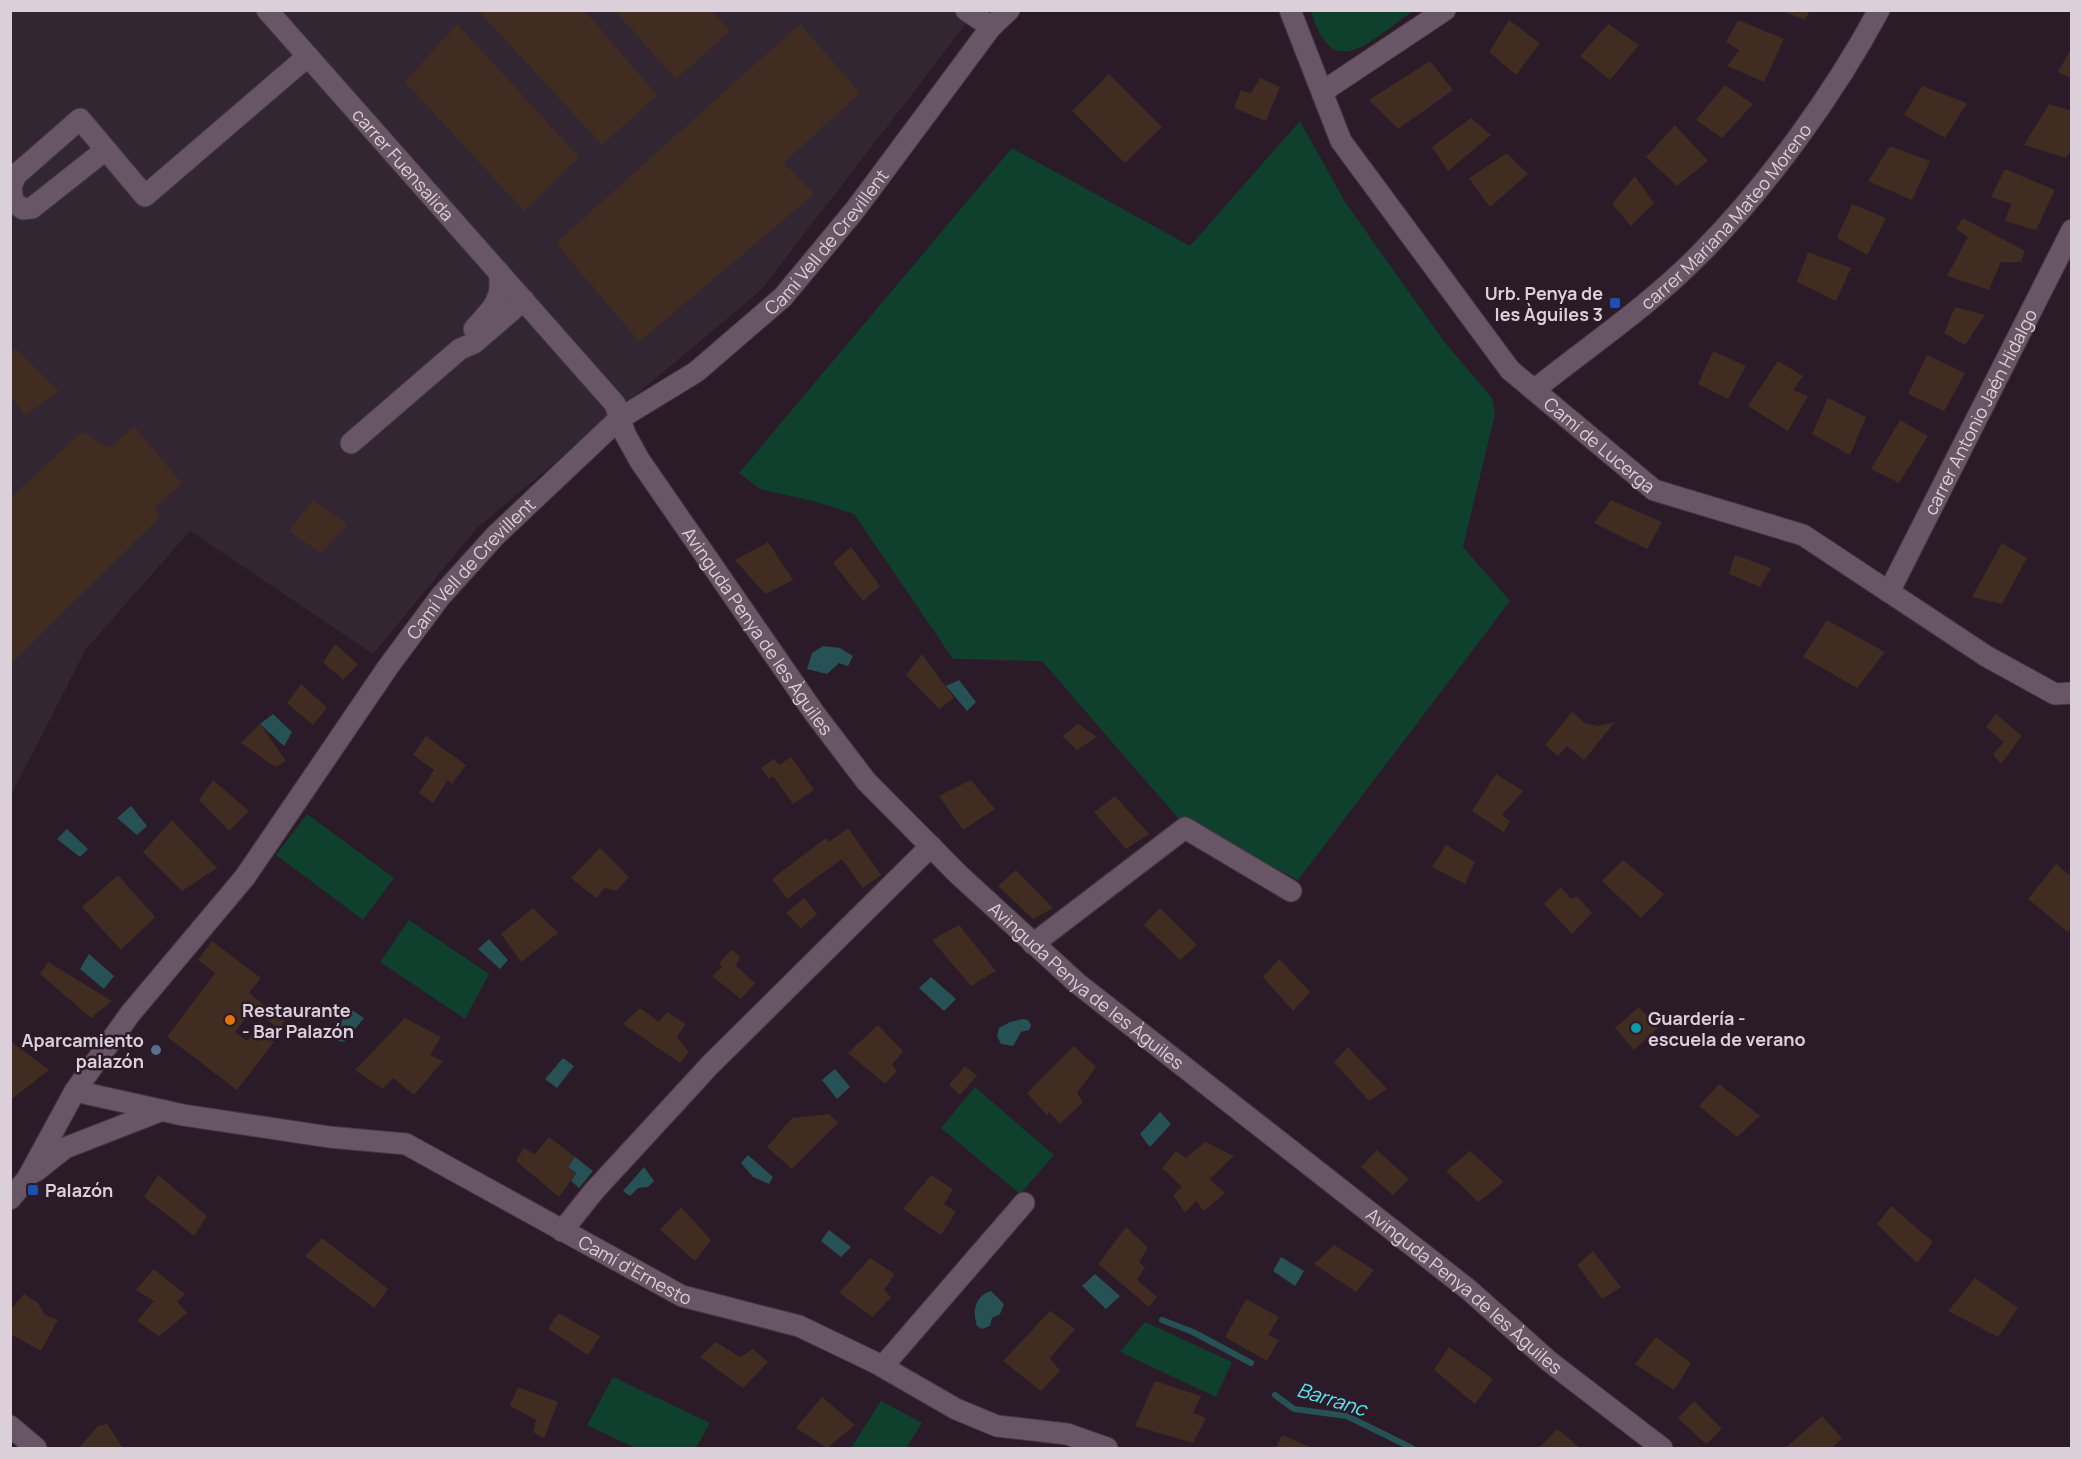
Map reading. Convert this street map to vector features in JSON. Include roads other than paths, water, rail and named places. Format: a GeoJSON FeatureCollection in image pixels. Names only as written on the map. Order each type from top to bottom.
{"type":"FeatureCollection","features":[{"type":"Feature","properties":{"kind":"street","name":"carrer Fuensalida"},"geometry":{"type":"LineString","coordinates":[[267,10],[615,404],[620,419]]}},
{"type":"Feature","properties":{"kind":"street"},"geometry":{"type":"LineString","coordinates":[[966,10],[991,27]]}},
{"type":"Feature","properties":{"kind":"street","name":"Camí Vell de Crevillent"},"geometry":{"type":"LineString","coordinates":[[10,1199],[27,1179],[75,1091],[130,1014],[245,877],[388,667],[440,597],[495,536],[620,419],[696,372],[783,297],[855,210],[991,27],[1009,10]]}},
{"type":"Feature","properties":{"kind":"street","name":"Camí de Lucerga"},"geometry":{"type":"LineString","coordinates":[[1290,10],[1341,141],[1510,370],[1654,490],[1803,536],[1986,656],[2055,694],[2072,693]]}},
{"type":"Feature","properties":{"kind":"street"},"geometry":{"type":"LineString","coordinates":[[1322,92],[1444,10]]}},
{"type":"Feature","properties":{"kind":"street","name":"carrer Mariana Mateo Moreno"},"geometry":{"type":"LineString","coordinates":[[1534,390],[1647,301],[1699,255],[1751,197],[1820,106],[1879,10]]}},
{"type":"Feature","properties":{"kind":"street"},"geometry":{"type":"LineString","coordinates":[[104,151],[32,208],[23,209],[13,202],[11,187],[16,175],[80,119],[104,151],[145,196],[308,56]]}},
{"type":"Feature","properties":{"kind":"street","name":"carrer Antonio Jaén Hidalgo"},"geometry":{"type":"LineString","coordinates":[[1889,592],[2072,230]]}},
{"type":"Feature","properties":{"kind":"street"},"geometry":{"type":"LineString","coordinates":[[460,349],[464,340],[497,300],[501,291],[499,272]]}},
{"type":"Feature","properties":{"kind":"street"},"geometry":{"type":"LineString","coordinates":[[351,443],[460,349],[474,343],[524,300]]}},
{"type":"Feature","properties":{"kind":"street","name":"Avinguda Penya de les Àguiles"},"geometry":{"type":"LineString","coordinates":[[620,419],[640,461],[815,714],[866,781],[930,846],[1033,944],[1096,997],[1469,1290],[1550,1362],[1662,1449]]}},
{"type":"Feature","properties":{"kind":"street"},"geometry":{"type":"LineString","coordinates":[[1033,944],[1185,828],[1291,891]]}},
{"type":"Feature","properties":{"kind":"street"},"geometry":{"type":"LineString","coordinates":[[562,1231],[594,1191],[710,1065],[930,846]]}},
{"type":"Feature","properties":{"kind":"street","name":"Camí d'Ernesto"},"geometry":{"type":"LineString","coordinates":[[75,1091],[161,1110],[329,1137],[406,1144],[682,1296],[799,1326],[883,1366],[956,1409],[997,1426],[1068,1434],[1107,1449]]}},
{"type":"Feature","properties":{"kind":"street"},"geometry":{"type":"LineString","coordinates":[[83,1140],[100,1116],[100,1105],[96,1096]]}},
{"type":"Feature","properties":{"kind":"street"},"geometry":{"type":"LineString","coordinates":[[27,1179],[54,1155],[83,1140],[161,1110]]}},
{"type":"Feature","properties":{"kind":"street"},"geometry":{"type":"LineString","coordinates":[[883,1366],[1024,1203]]}},
{"type":"Feature","properties":{"kind":"street"},"geometry":{"type":"LineString","coordinates":[[10,1426],[36,1449]]}},
{"type":"Feature","properties":{"kind":"waterway","name":"Barranc"},"geometry":{"type":"LineString","coordinates":[[1162,1320],[1193,1332],[1251,1363]]}},
{"type":"Feature","properties":{"kind":"waterway","name":"Barranc"},"geometry":{"type":"LineString","coordinates":[[1275,1395],[1294,1409],[1347,1416],[1412,1448]]}},
{"type":"Feature","properties":{"kind":"place","name":"Urb. Penya de les Àguiles 3"},"geometry":{"type":"Point","coordinates":[1615,303]}},
{"type":"Feature","properties":{"kind":"place","name":"Restaurante - Bar Palazón"},"geometry":{"type":"Point","coordinates":[230,1020]}},
{"type":"Feature","properties":{"kind":"place","name":"Guardería - escuela de verano"},"geometry":{"type":"Point","coordinates":[1636,1028]}},
{"type":"Feature","properties":{"kind":"place","name":"Aparcamiento palazón"},"geometry":{"type":"Point","coordinates":[156,1050]}},
{"type":"Feature","properties":{"kind":"place","name":"Palazón"},"geometry":{"type":"Point","coordinates":[33,1190]}}]}
